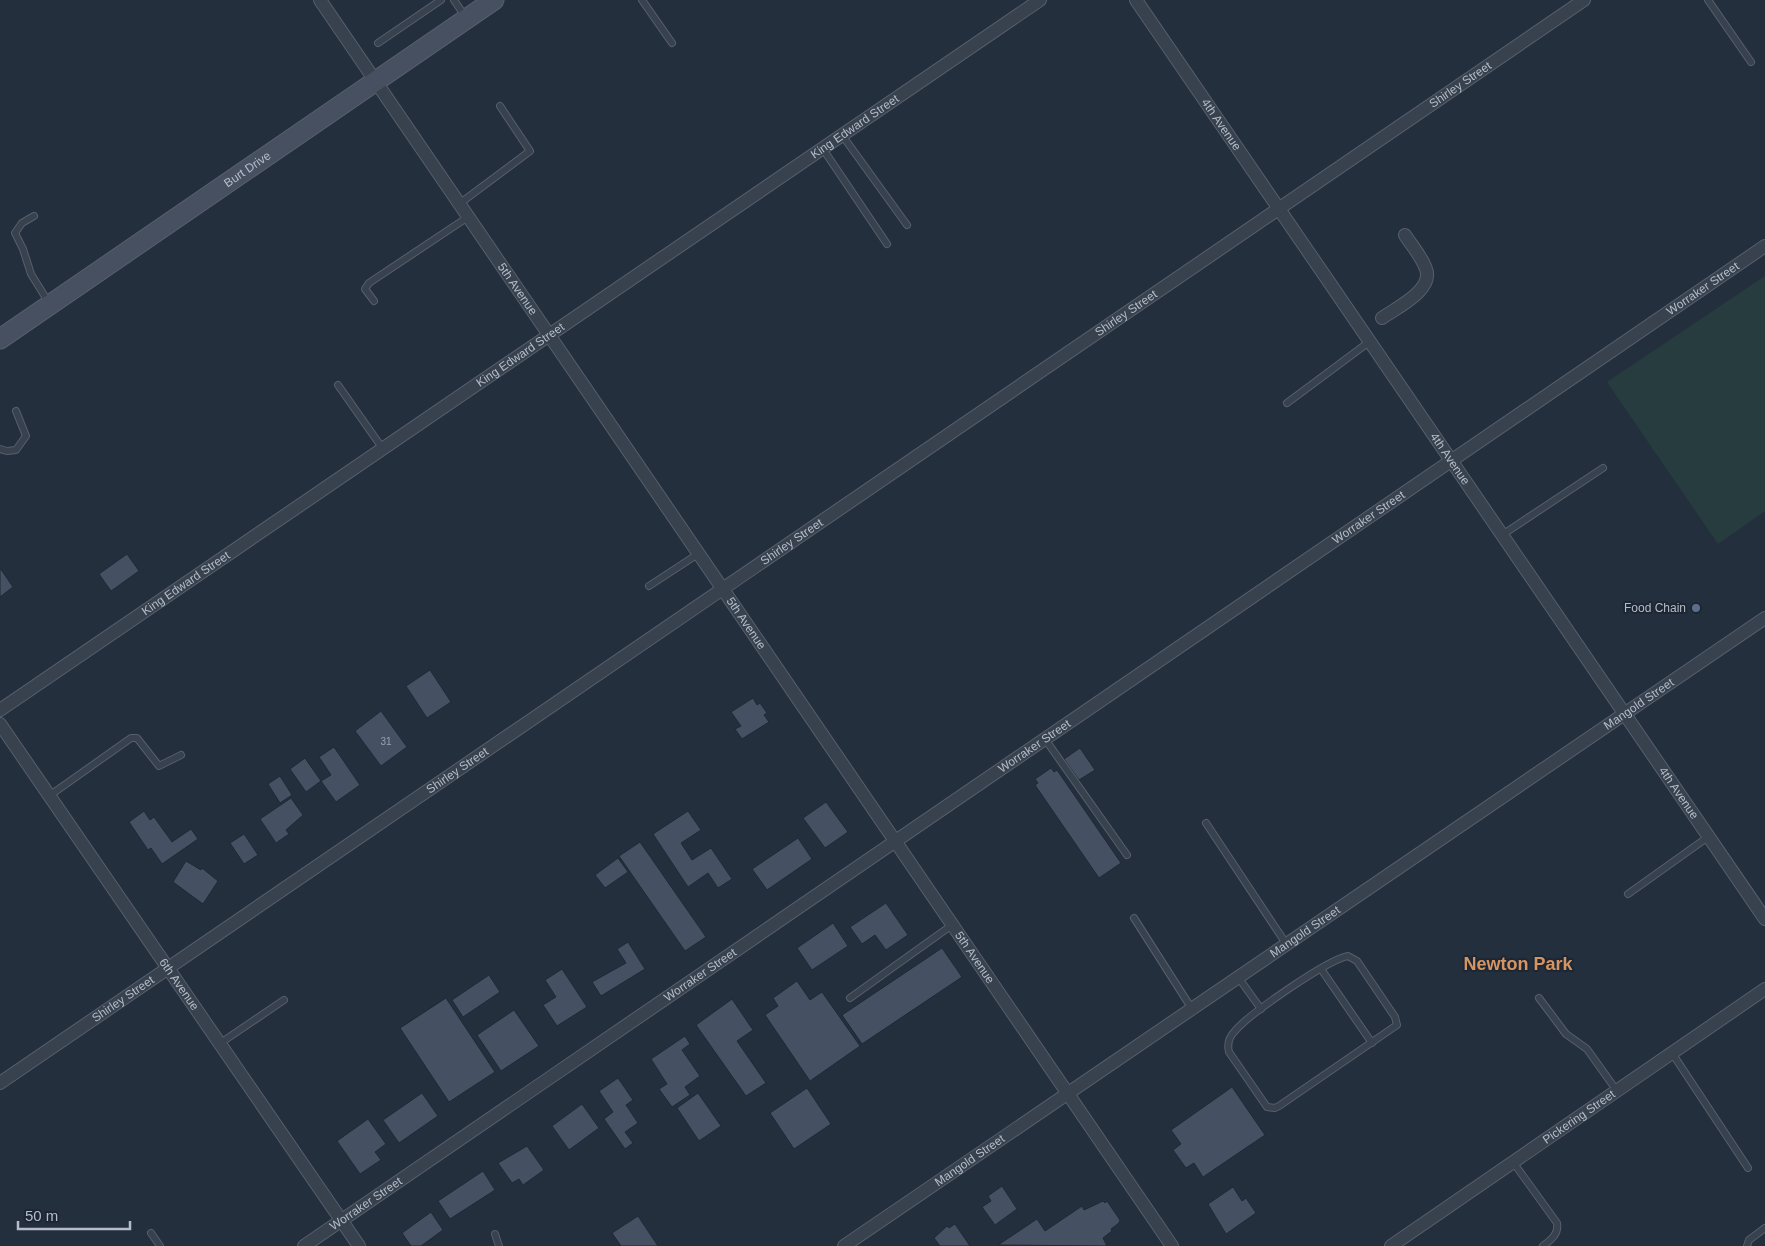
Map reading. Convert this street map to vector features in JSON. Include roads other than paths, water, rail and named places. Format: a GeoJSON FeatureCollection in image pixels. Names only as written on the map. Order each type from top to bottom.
{"type":"FeatureCollection","features":[{"type":"Feature","properties":{"kind":"street","name":"5th Avenue"},"geometry":{"type":"LineString","coordinates":[[320,0],[1172,1246]]}},
{"type":"Feature","properties":{"kind":"street","name":"Burt Drive"},"geometry":{"type":"LineString","coordinates":[[0,339],[494,0]]}},
{"type":"Feature","properties":{"kind":"street","name":"King Edward Street"},"geometry":{"type":"LineString","coordinates":[[0,710],[1040,0]]}},
{"type":"Feature","properties":{"kind":"street","name":"4th Avenue"},"geometry":{"type":"LineString","coordinates":[[1136,0],[1450,462],[1765,919]]}},
{"type":"Feature","properties":{"kind":"street","name":"Shirley Street"},"geometry":{"type":"LineString","coordinates":[[0,1083],[1584,0]]}},
{"type":"Feature","properties":{"kind":"street"},"geometry":{"type":"LineString","coordinates":[[1382,318],[1418,292],[1426,283],[1428,275],[1426,267],[1405,235]]}},
{"type":"Feature","properties":{"kind":"street","name":"Worraker Street"},"geometry":{"type":"LineString","coordinates":[[304,1246],[1765,246]]}},
{"type":"Feature","properties":{"kind":"street","name":"Mangold Street"},"geometry":{"type":"LineString","coordinates":[[844,1246],[1765,618]]}},
{"type":"Feature","properties":{"kind":"street","name":"6th Avenue"},"geometry":{"type":"LineString","coordinates":[[0,724],[359,1246]]}},
{"type":"Feature","properties":{"kind":"street","name":"Pickering Street"},"geometry":{"type":"LineString","coordinates":[[1391,1246],[1765,989]]}},
{"type":"Feature","properties":{"kind":"lane"},"geometry":{"type":"LineString","coordinates":[[378,43],[441,0]]}},
{"type":"Feature","properties":{"kind":"lane"},"geometry":{"type":"LineString","coordinates":[[454,0],[466,19]]}},
{"type":"Feature","properties":{"kind":"lane"},"geometry":{"type":"LineString","coordinates":[[642,0],[672,43]]}},
{"type":"Feature","properties":{"kind":"lane"},"geometry":{"type":"LineString","coordinates":[[1708,0],[1751,62]]}},
{"type":"Feature","properties":{"kind":"lane"},"geometry":{"type":"LineString","coordinates":[[459,204],[530,151],[500,106]]}},
{"type":"Feature","properties":{"kind":"lane"},"geometry":{"type":"LineString","coordinates":[[842,136],[907,224]]}},
{"type":"Feature","properties":{"kind":"lane"},"geometry":{"type":"LineString","coordinates":[[823,149],[887,244]]}},
{"type":"Feature","properties":{"kind":"lane"},"geometry":{"type":"LineString","coordinates":[[34,216],[22,224],[15,233],[23,249],[31,274],[50,304]]}},
{"type":"Feature","properties":{"kind":"lane"},"geometry":{"type":"LineString","coordinates":[[374,302],[365,289],[369,283],[468,217]]}},
{"type":"Feature","properties":{"kind":"lane"},"geometry":{"type":"LineString","coordinates":[[1287,403],[1369,342]]}},
{"type":"Feature","properties":{"kind":"lane"},"geometry":{"type":"LineString","coordinates":[[338,385],[383,449]]}},
{"type":"Feature","properties":{"kind":"lane"},"geometry":{"type":"LineString","coordinates":[[0,449],[7,451],[16,450],[26,436],[16,411]]}},
{"type":"Feature","properties":{"kind":"lane"},"geometry":{"type":"LineString","coordinates":[[1501,536],[1603,468]]}},
{"type":"Feature","properties":{"kind":"lane"},"geometry":{"type":"LineString","coordinates":[[650,586],[698,554]]}},
{"type":"Feature","properties":{"kind":"lane"},"geometry":{"type":"LineString","coordinates":[[49,796],[131,738],[137,738],[159,766],[180,755]]}},
{"type":"Feature","properties":{"kind":"lane"},"geometry":{"type":"LineString","coordinates":[[1045,739],[1127,855]]}},
{"type":"Feature","properties":{"kind":"lane"},"geometry":{"type":"LineString","coordinates":[[1206,823],[1286,944]]}},
{"type":"Feature","properties":{"kind":"lane"},"geometry":{"type":"LineString","coordinates":[[1628,894],[1708,837]]}},
{"type":"Feature","properties":{"kind":"lane"},"geometry":{"type":"LineString","coordinates":[[1134,918],[1192,1009]]}},
{"type":"Feature","properties":{"kind":"lane"},"geometry":{"type":"LineString","coordinates":[[850,998],[952,925]]}},
{"type":"Feature","properties":{"kind":"lane"},"geometry":{"type":"LineString","coordinates":[[1348,956],[1357,961],[1397,1021],[1395,1028],[1280,1106],[1270,1108],[1264,1105],[1229,1052],[1228,1044],[1234,1032],[1261,1009],[1321,969],[1348,956]]}},
{"type":"Feature","properties":{"kind":"lane"},"geometry":{"type":"LineString","coordinates":[[1321,969],[1372,1043]]}},
{"type":"Feature","properties":{"kind":"lane"},"geometry":{"type":"LineString","coordinates":[[1238,978],[1261,1009]]}},
{"type":"Feature","properties":{"kind":"lane"},"geometry":{"type":"LineString","coordinates":[[1539,998],[1566,1034],[1587,1049],[1617,1091]]}},
{"type":"Feature","properties":{"kind":"lane"},"geometry":{"type":"LineString","coordinates":[[219,1044],[284,1000]]}},
{"type":"Feature","properties":{"kind":"lane"},"geometry":{"type":"LineString","coordinates":[[1672,1053],[1748,1168]]}},
{"type":"Feature","properties":{"kind":"lane"},"geometry":{"type":"LineString","coordinates":[[1513,1162],[1557,1223],[1558,1228],[1553,1238],[1543,1246]]}},
{"type":"Feature","properties":{"kind":"lane"},"geometry":{"type":"LineString","coordinates":[[1747,1246],[1749,1240],[1765,1228]]}},
{"type":"Feature","properties":{"kind":"lane"},"geometry":{"type":"LineString","coordinates":[[151,1233],[160,1246]]}},
{"type":"Feature","properties":{"kind":"lane"},"geometry":{"type":"LineString","coordinates":[[495,1234],[499,1246]]}},
{"type":"Feature","properties":{"kind":"place","name":"Food Chain"},"geometry":{"type":"Point","coordinates":[1696,608]}},
{"type":"Feature","properties":{"kind":"district","name":"Newton Park"},"geometry":{"type":"Point","coordinates":[1518,964]}}]}
